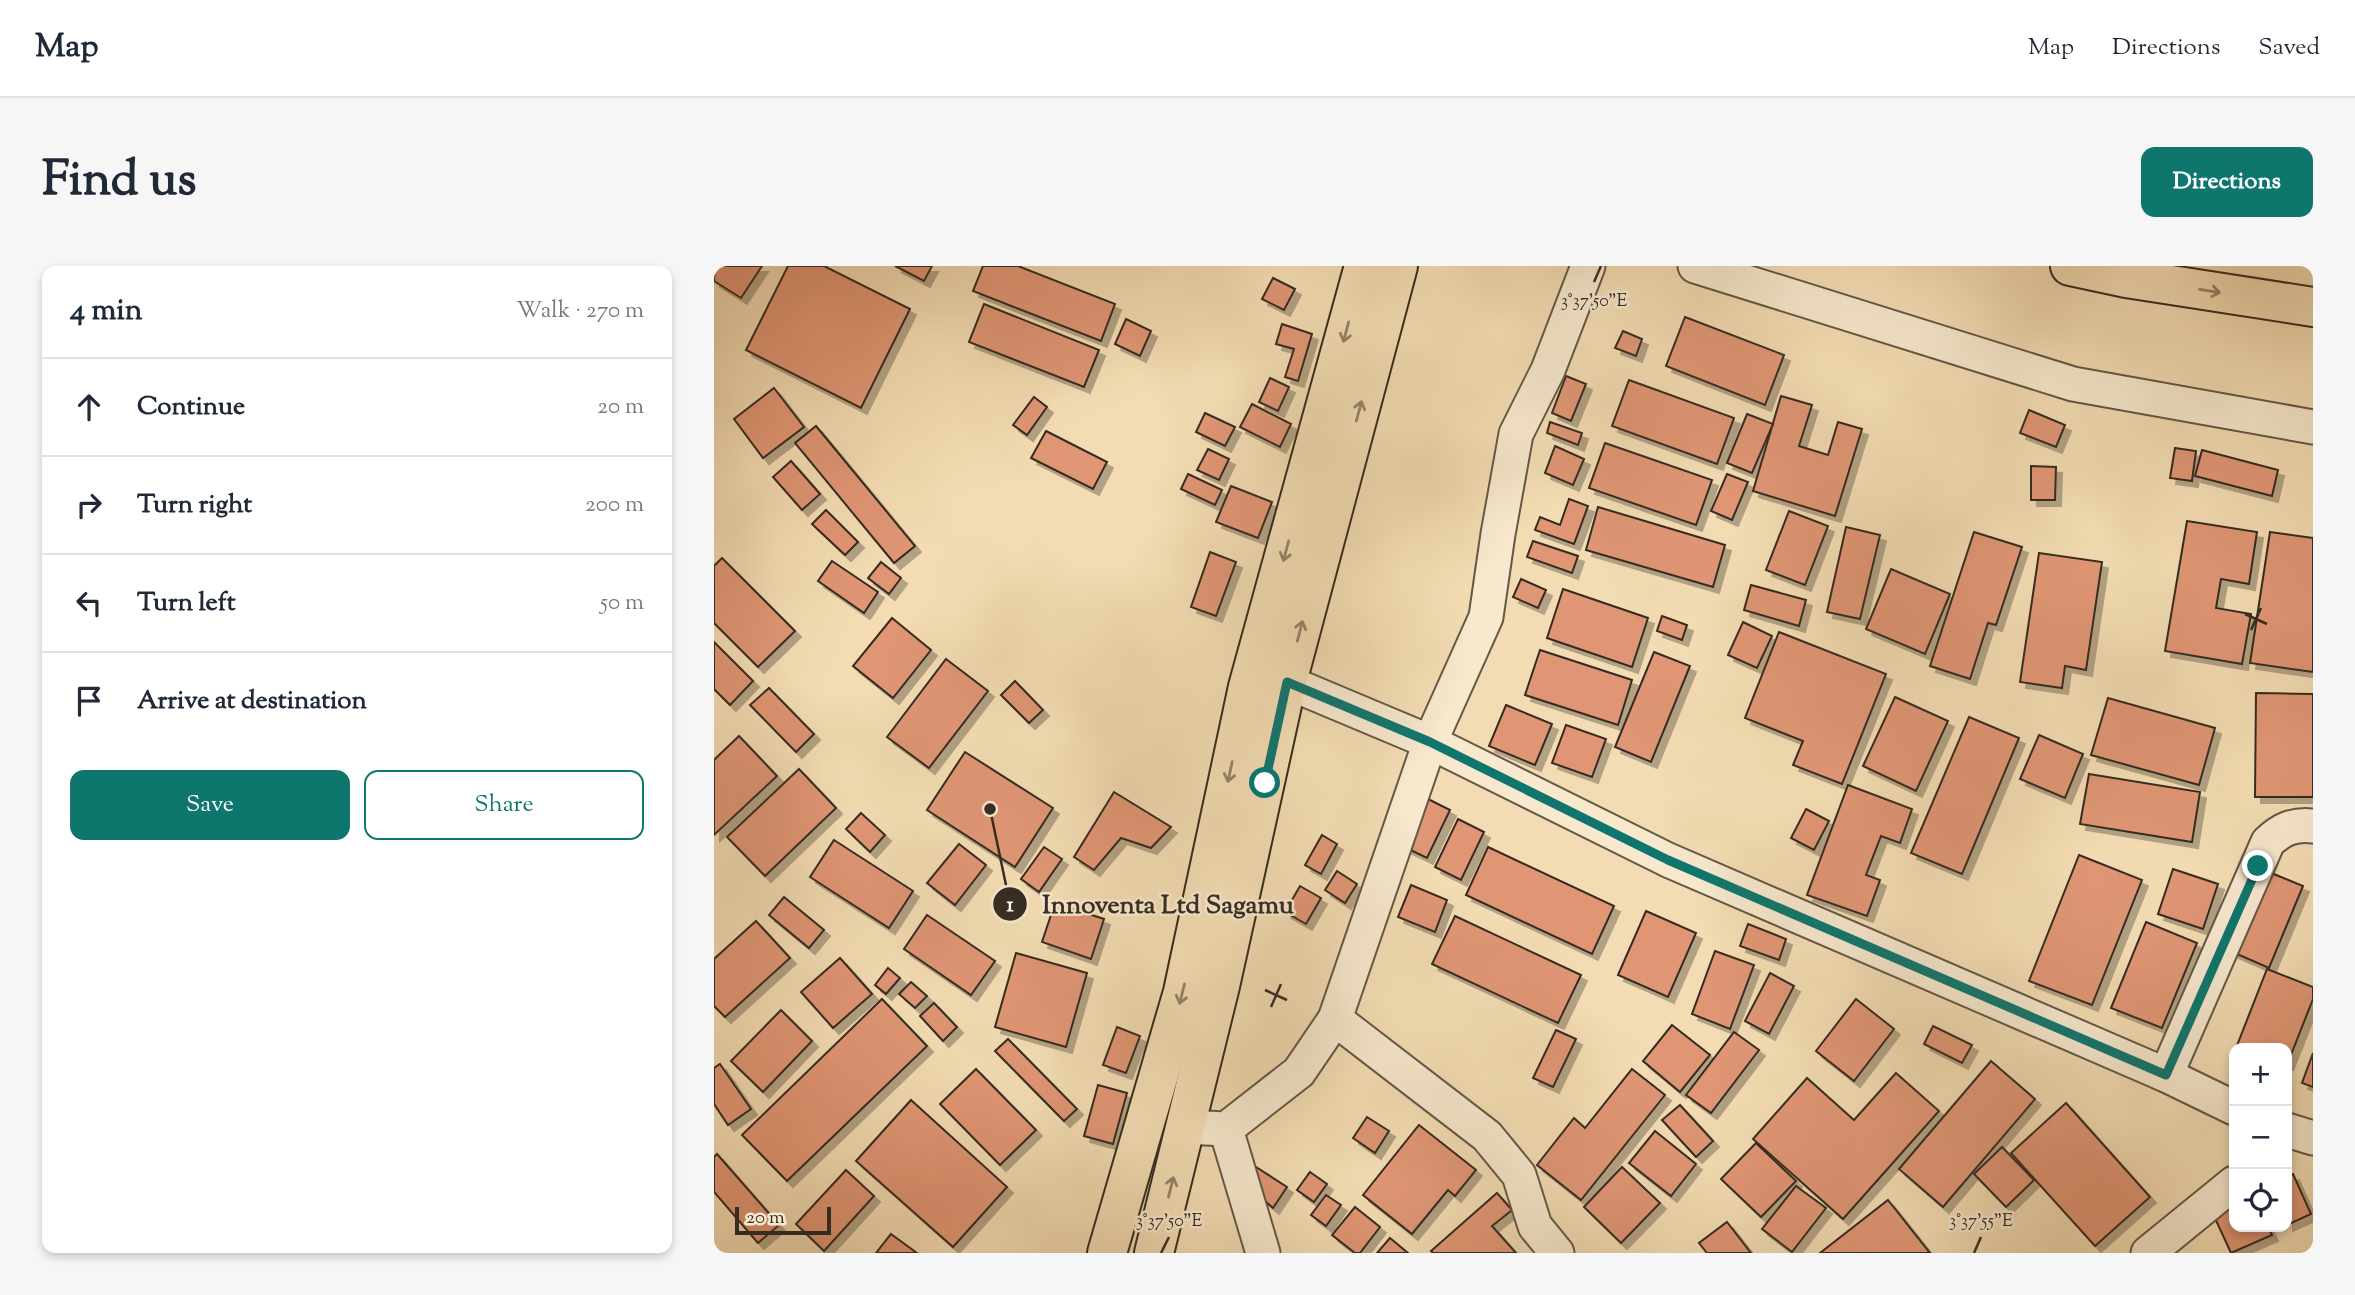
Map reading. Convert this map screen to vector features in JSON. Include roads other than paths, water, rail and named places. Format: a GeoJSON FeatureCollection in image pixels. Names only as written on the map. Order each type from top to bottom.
{"type":"FeatureCollection","features":[{"type":"Feature","properties":{"kind":"main road"},"geometry":{"type":"LineString","coordinates":[[1107,1253],[1183,992],[1248,687],[1364,266]]}},
{"type":"Feature","properties":{"kind":"main road"},"geometry":{"type":"LineString","coordinates":[[1154,1253],[1220,986],[1287,682],[1398,266]]}},
{"type":"Feature","properties":{"kind":"main road"},"geometry":{"type":"LineString","coordinates":[[2070,266],[2126,278],[2313,307]]}},
{"type":"Feature","properties":{"kind":"street"},"geometry":{"type":"LineString","coordinates":[[1185,1128],[1226,1129],[1299,1072],[1335,1018],[1430,742],[1486,617],[1517,434],[1548,370],[1588,266]]}},
{"type":"Feature","properties":{"kind":"street"},"geometry":{"type":"LineString","coordinates":[[1695,266],[2073,384],[2313,427]]}},
{"type":"Feature","properties":{"kind":"street"},"geometry":{"type":"LineString","coordinates":[[1287,682],[1430,742],[1668,860],[2166,1075],[2230,1106]]}},
{"type":"Feature","properties":{"kind":"street"},"geometry":{"type":"LineString","coordinates":[[2166,1075],[2268,842],[2280,831],[2298,824],[2313,826]]}},
{"type":"Feature","properties":{"kind":"street"},"geometry":{"type":"LineString","coordinates":[[1335,1018],[1486,1136],[1519,1175],[1535,1226],[1557,1253]]}},
{"type":"Feature","properties":{"kind":"street"},"geometry":{"type":"LineString","coordinates":[[1226,1129],[1263,1253]]}},
{"type":"Feature","properties":{"kind":"street"},"geometry":{"type":"LineString","coordinates":[[2292,1132],[2313,1138]]}},
{"type":"Feature","properties":{"kind":"street"},"geometry":{"type":"LineString","coordinates":[[2148,1253],[2229,1188]]}},
{"type":"Feature","properties":{"kind":"place","name":"Innoventa Ltd Sagamu"},"geometry":{"type":"Point","coordinates":[990,809]}}]}
